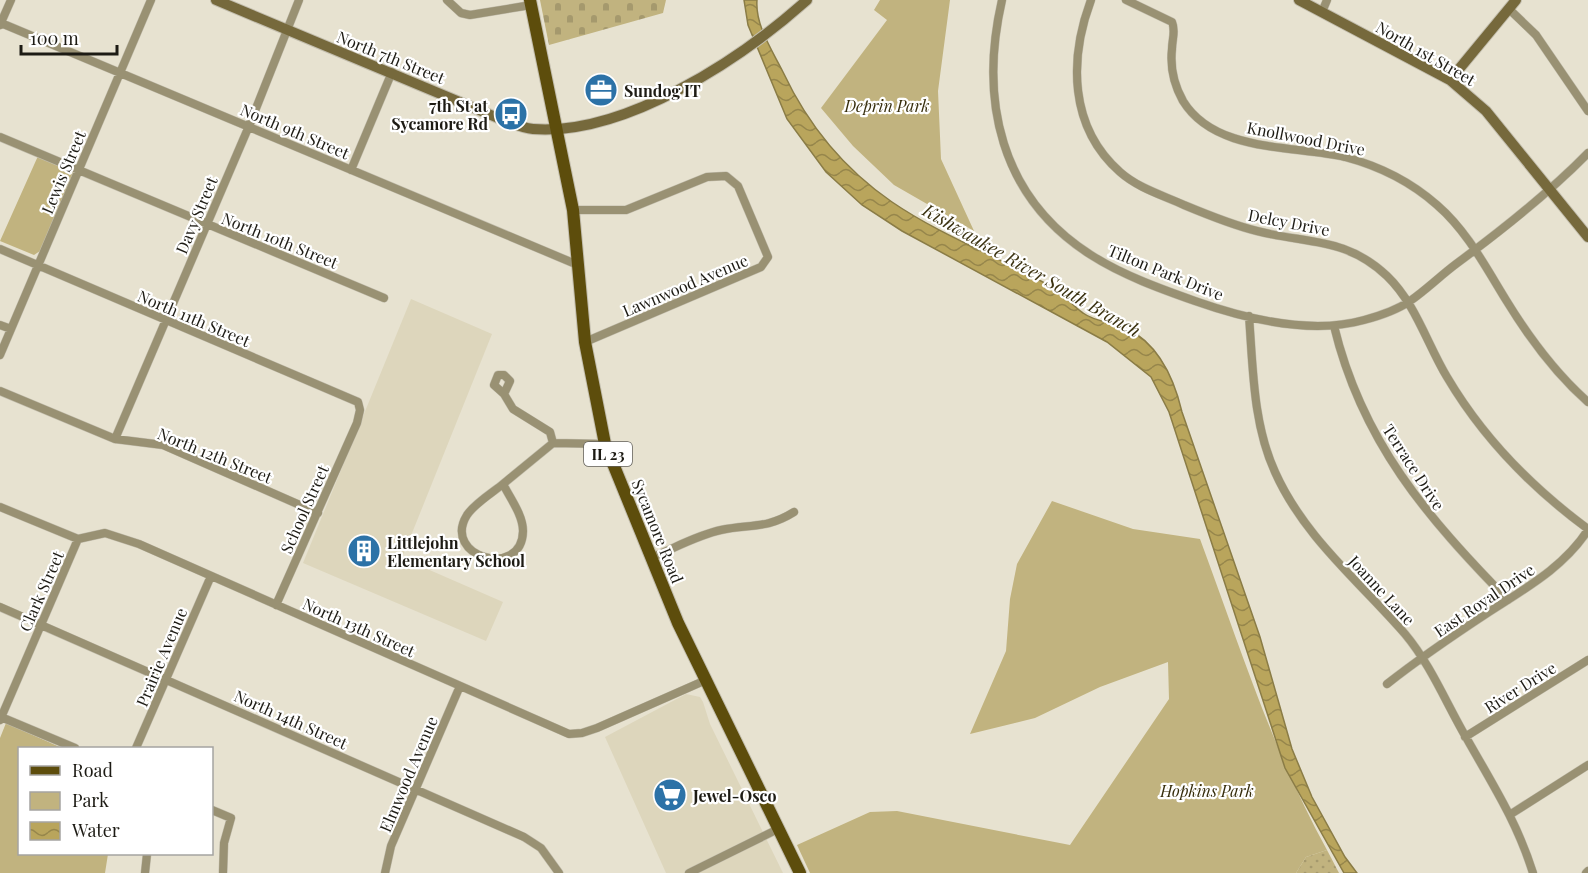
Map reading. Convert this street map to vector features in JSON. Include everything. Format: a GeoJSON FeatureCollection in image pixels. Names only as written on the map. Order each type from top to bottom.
{"type":"FeatureCollection","features":[{"type":"Feature","properties":{"kind":"main road","name":"Sycamore Road"},"geometry":{"type":"LineString","coordinates":[[530,2],[573,210],[585,342],[605,444],[650,558],[706,680],[800,873]]}},
{"type":"Feature","properties":{"kind":"street"},"geometry":{"type":"LineString","coordinates":[[1,24],[11,0]]}},
{"type":"Feature","properties":{"kind":"street","name":"Lewis Street"},"geometry":{"type":"LineString","coordinates":[[0,355],[151,0]]}},
{"type":"Feature","properties":{"kind":"street","name":"North 7th Street"},"geometry":{"type":"LineString","coordinates":[[216,0],[498,118],[530,129],[558,130],[626,112],[692,84],[740,52],[807,0]]}},
{"type":"Feature","properties":{"kind":"street","name":"Davy Street"},"geometry":{"type":"LineString","coordinates":[[115,439],[249,126],[299,0]]}},
{"type":"Feature","properties":{"kind":"street"},"geometry":{"type":"LineString","coordinates":[[447,0],[461,13],[470,15],[530,2]]}},
{"type":"Feature","properties":{"kind":"street","name":"Tilton Park Drive"},"geometry":{"type":"LineString","coordinates":[[1002,0],[993,65],[995,107],[1003,143],[1013,169],[1030,198],[1056,228],[1095,257],[1186,298],[1249,316],[1334,326],[1364,320],[1409,302],[1476,250],[1588,153]]}},
{"type":"Feature","properties":{"kind":"street","name":"Delcy Drive"},"geometry":{"type":"LineString","coordinates":[[1090,0],[1078,54],[1078,101],[1096,146],[1120,172],[1143,187],[1232,224],[1259,232],[1326,242],[1348,250],[1378,269],[1409,302],[1446,377],[1483,430],[1521,473],[1588,529]]}},
{"type":"Feature","properties":{"kind":"street","name":"Knollwood Drive"},"geometry":{"type":"LineString","coordinates":[[1126,0],[1172,22],[1174,30],[1171,61],[1175,84],[1184,102],[1204,124],[1232,137],[1344,157],[1381,170],[1417,189],[1436,204],[1453,220],[1476,250],[1540,349],[1588,402]]}},
{"type":"Feature","properties":{"kind":"street","name":"North 1st Street"},"geometry":{"type":"LineString","coordinates":[[1299,0],[1450,80],[1486,111],[1588,237]]}},
{"type":"Feature","properties":{"kind":"street"},"geometry":{"type":"LineString","coordinates":[[1322,12],[1327,0]]}},
{"type":"Feature","properties":{"kind":"street"},"geometry":{"type":"LineString","coordinates":[[1450,80],[1516,0]]}},
{"type":"Feature","properties":{"kind":"street"},"geometry":{"type":"LineString","coordinates":[[1509,9],[1536,35],[1588,111]]}},
{"type":"Feature","properties":{"kind":"street","name":"North 9th Street"},"geometry":{"type":"LineString","coordinates":[[1,24],[578,265]]}},
{"type":"Feature","properties":{"kind":"street"},"geometry":{"type":"LineString","coordinates":[[351,170],[392,72]]}},
{"type":"Feature","properties":{"kind":"street","name":"North 10th Street"},"geometry":{"type":"LineString","coordinates":[[0,137],[384,298]]}},
{"type":"Feature","properties":{"kind":"street","name":"Lawnwood Avenue"},"geometry":{"type":"LineString","coordinates":[[573,210],[634,208],[693,182],[719,175],[731,179],[738,186],[768,253],[768,260],[761,267],[585,342]]}},
{"type":"Feature","properties":{"kind":"street","name":"North 11th Street"},"geometry":{"type":"LineString","coordinates":[[0,249],[165,321],[352,398],[360,408],[357,423]]}},
{"type":"Feature","properties":{"kind":"street","name":"Joanne Lane"},"geometry":{"type":"LineString","coordinates":[[1249,316],[1259,421],[1266,447],[1281,485],[1314,536],[1399,628],[1421,658],[1511,814],[1533,873]]}},
{"type":"Feature","properties":{"kind":"street"},"geometry":{"type":"LineString","coordinates":[[0,325],[11,329]]}},
{"type":"Feature","properties":{"kind":"street","name":"Terrace Drive"},"geometry":{"type":"LineString","coordinates":[[1334,326],[1360,403],[1400,476],[1442,530],[1508,600]]}},
{"type":"Feature","properties":{"kind":"street","name":"North 12th Street"},"geometry":{"type":"LineString","coordinates":[[0,391],[115,439],[163,445],[318,513]]}},
{"type":"Feature","properties":{"kind":"street"},"geometry":{"type":"LineString","coordinates":[[504,394],[513,409],[550,432],[553,444]]}},
{"type":"Feature","properties":{"kind":"street","name":"School Street"},"geometry":{"type":"LineString","coordinates":[[276,605],[357,423]]}},
{"type":"Feature","properties":{"kind":"street"},"geometry":{"type":"LineString","coordinates":[[503,484],[521,520],[523,534],[517,548],[507,556],[487,559],[478,556],[468,546],[464,534],[464,523],[470,512],[503,484],[553,444],[605,444]]}},
{"type":"Feature","properties":{"kind":"street"},"geometry":{"type":"LineString","coordinates":[[0,507],[78,539]]}},
{"type":"Feature","properties":{"kind":"street"},"geometry":{"type":"LineString","coordinates":[[650,558],[721,530],[766,526],[779,522],[794,512]]}},
{"type":"Feature","properties":{"kind":"street","name":"East Royal Drive"},"geometry":{"type":"LineString","coordinates":[[1387,684],[1421,658],[1559,564],[1588,529]]}},
{"type":"Feature","properties":{"kind":"street","name":"North 13th Street"},"geometry":{"type":"LineString","coordinates":[[78,539],[105,534],[116,535],[560,731],[576,734],[597,728],[706,680]]}},
{"type":"Feature","properties":{"kind":"street","name":"Clark Street"},"geometry":{"type":"LineString","coordinates":[[1,718],[78,539]]}},
{"type":"Feature","properties":{"kind":"street","name":"Prairie Avenue"},"geometry":{"type":"LineString","coordinates":[[136,747],[211,576]]}},
{"type":"Feature","properties":{"kind":"street","name":"North 14th Street"},"geometry":{"type":"LineString","coordinates":[[0,607],[167,678],[532,842],[546,853],[559,873]]}},
{"type":"Feature","properties":{"kind":"street","name":"River Drive"},"geometry":{"type":"LineString","coordinates":[[1465,737],[1588,660]]}},
{"type":"Feature","properties":{"kind":"street","name":"Elmwood Avenue"},"geometry":{"type":"LineString","coordinates":[[385,873],[391,846],[460,686]]}},
{"type":"Feature","properties":{"kind":"street"},"geometry":{"type":"LineString","coordinates":[[1,718],[73,747]]}},
{"type":"Feature","properties":{"kind":"street"},"geometry":{"type":"LineString","coordinates":[[1511,814],[1588,765]]}},
{"type":"Feature","properties":{"kind":"street"},"geometry":{"type":"LineString","coordinates":[[213,810],[231,818],[224,843],[223,873]]}},
{"type":"Feature","properties":{"kind":"street"},"geometry":{"type":"LineString","coordinates":[[689,873],[778,828]]}},
{"type":"Feature","properties":{"kind":"street"},"geometry":{"type":"LineString","coordinates":[[145,873],[147,855]]}},
{"type":"Feature","properties":{"kind":"shaded area"},"geometry":{"type":"Polygon","coordinates":[[[411,299],[492,334],[402,558],[503,602],[486,641],[303,563],[411,299]]]}},
{"type":"Feature","properties":{"kind":"shaded area"},"geometry":{"type":"Polygon","coordinates":[[[686,694],[700,697],[703,702],[710,724],[783,873],[666,873],[605,737],[686,694]]]}},
{"type":"Feature","properties":{"kind":"green space"},"geometry":{"type":"Polygon","coordinates":[[[540,0],[666,0],[663,13],[549,45],[540,0]]]}},
{"type":"Feature","properties":{"kind":"green space","name":"Deprin Park"},"geometry":{"type":"Polygon","coordinates":[[[880,0],[950,0],[938,91],[941,159],[974,231],[894,185],[853,146],[821,108],[887,20],[874,10],[880,0]]]}},
{"type":"Feature","properties":{"kind":"green space"},"geometry":{"type":"Polygon","coordinates":[[[38,156],[75,170],[40,251],[34,255],[0,241],[38,156]]]}},
{"type":"Feature","properties":{"kind":"green space","name":"Hopkins Park"},"geometry":{"type":"Polygon","coordinates":[[[1052,501],[1133,529],[1200,539],[1273,736],[1327,850],[1306,857],[1296,873],[810,873],[797,845],[870,812],[897,811],[1070,845],[1169,699],[1168,662],[1100,687],[1035,718],[970,734],[1006,651],[1010,599],[1017,564],[1052,501]]]}},
{"type":"Feature","properties":{"kind":"green space"},"geometry":{"type":"Polygon","coordinates":[[[6,723],[60,747],[18,747],[18,855],[108,855],[105,873],[0,873],[0,738],[6,723]]]}},
{"type":"Feature","properties":{"kind":"green space"},"geometry":{"type":"Polygon","coordinates":[[[1327,850],[1339,873],[1296,873],[1306,857],[1327,850]]]}},
{"type":"Feature","properties":{"kind":"water"},"geometry":{"type":"Polygon","coordinates":[[[744,0],[757,0],[759,19],[765,37],[803,109],[828,144],[858,175],[911,214],[1032,276],[1056,290],[1088,316],[1126,328],[1148,343],[1156,353],[1175,387],[1260,637],[1292,749],[1312,797],[1345,857],[1357,873],[1344,873],[1285,768],[1169,412],[1151,377],[1107,342],[902,231],[862,205],[826,172],[787,119],[748,25],[744,0]]]}},
{"type":"Feature","properties":{"kind":"place","name":"Sundog IT"},"geometry":{"type":"Point","coordinates":[601,90]}},
{"type":"Feature","properties":{"kind":"place","name":"7th St at Sycamore Rd"},"geometry":{"type":"Point","coordinates":[511,114]}},
{"type":"Feature","properties":{"kind":"place","name":"Littlejohn Elementary School"},"geometry":{"type":"Point","coordinates":[364,551]}},
{"type":"Feature","properties":{"kind":"place","name":"Jewel-Osco"},"geometry":{"type":"Point","coordinates":[670,795]}},
{"type":"Feature","properties":{"kind":"water label","name":"Kishwaukee River South Branch"},"geometry":{"type":"Point","coordinates":[1032,270]}}]}
